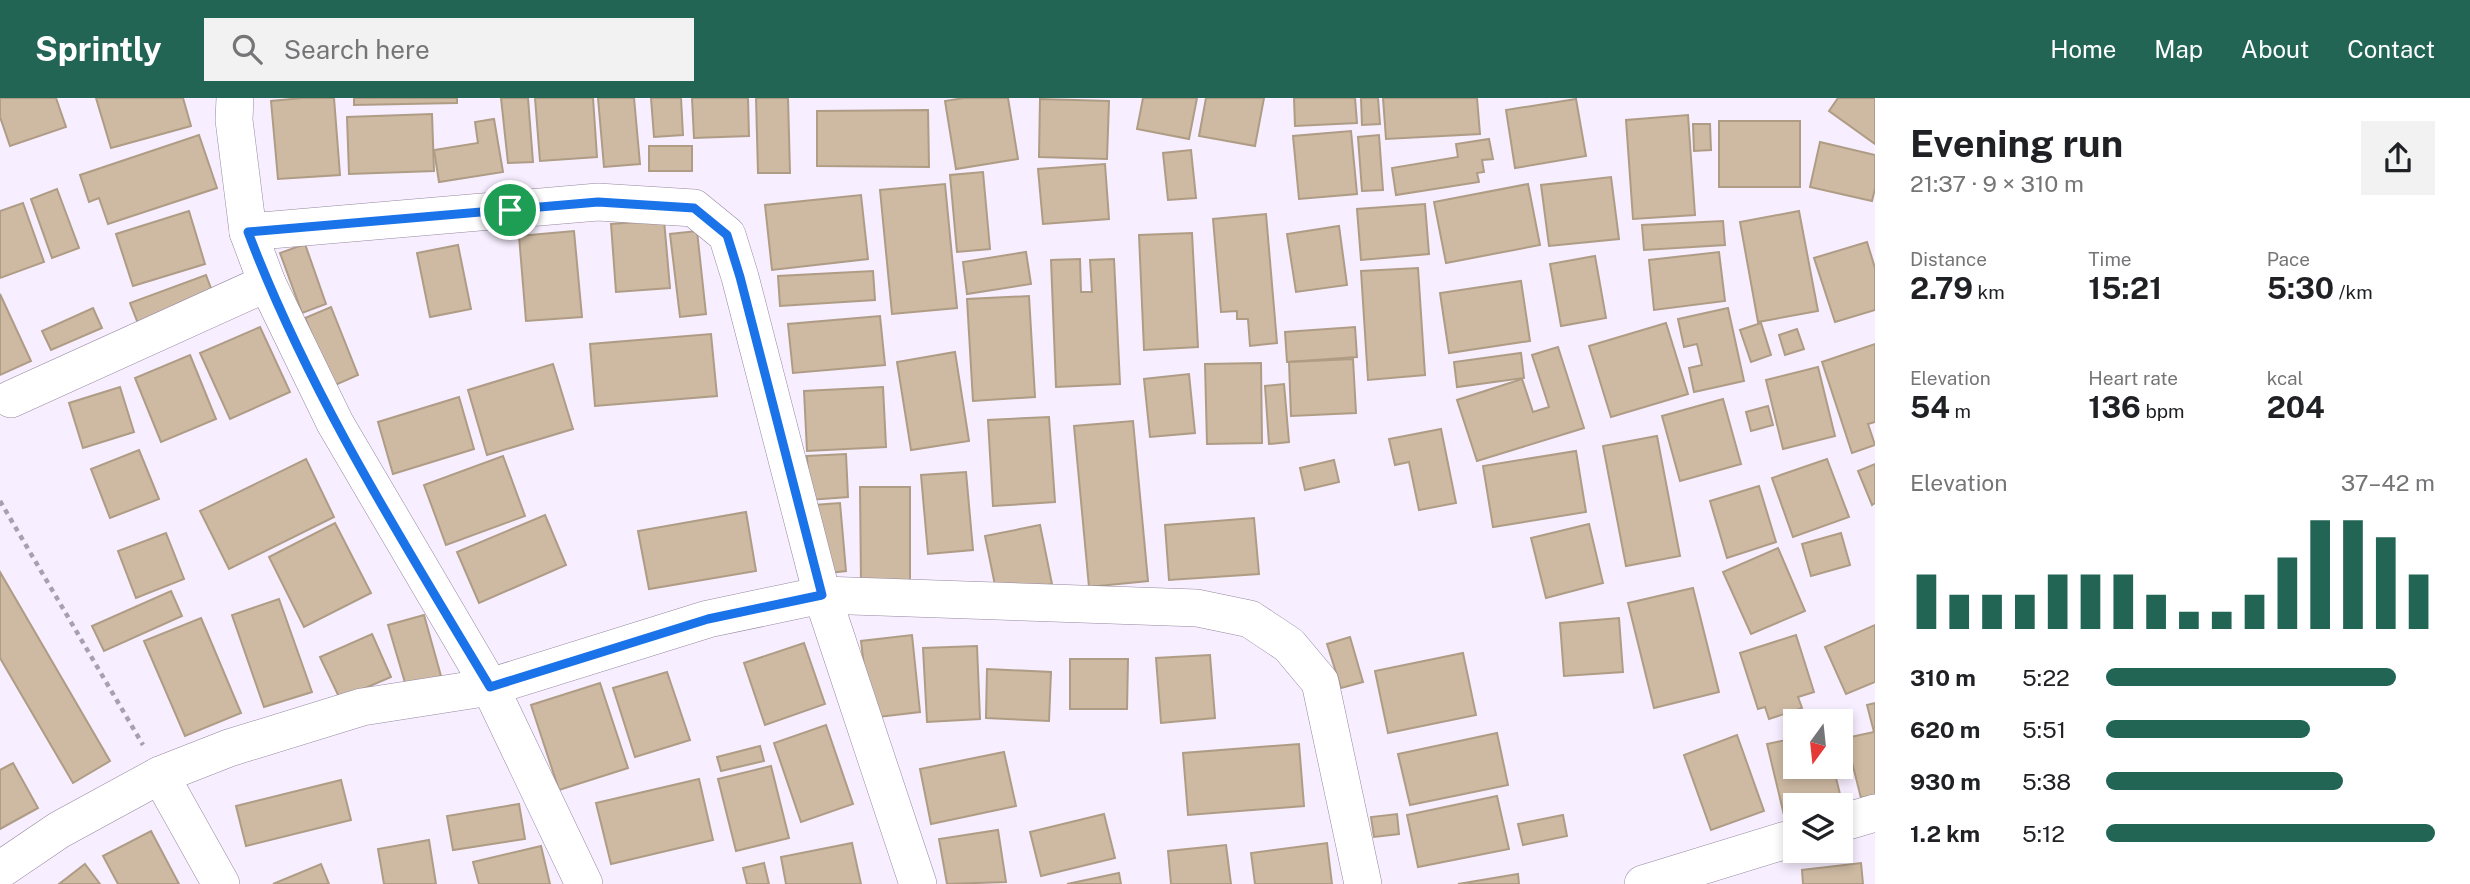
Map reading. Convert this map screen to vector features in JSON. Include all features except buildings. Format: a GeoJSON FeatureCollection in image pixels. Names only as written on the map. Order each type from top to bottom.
{"type":"FeatureCollection","features":[{"type":"Feature","properties":{"kind":"street"},"geometry":{"type":"LineString","coordinates":[[235,98],[234,120],[248,232],[267,283],[335,423],[490,687],[584,884]]}},
{"type":"Feature","properties":{"kind":"street"},"geometry":{"type":"LineString","coordinates":[[248,232],[598,202],[694,208],[727,235],[822,595],[918,884]]}},
{"type":"Feature","properties":{"kind":"street"},"geometry":{"type":"LineString","coordinates":[[11,399],[267,283]]}},
{"type":"Feature","properties":{"kind":"street"},"geometry":{"type":"LineString","coordinates":[[0,870],[59,830],[160,775],[229,748],[362,706],[490,687],[708,619],[822,595],[1197,608],[1250,620],[1289,645],[1320,682],[1363,884]]}},
{"type":"Feature","properties":{"kind":"street"},"geometry":{"type":"LineString","coordinates":[[160,775],[221,884]]}},
{"type":"Feature","properties":{"kind":"street"},"geometry":{"type":"LineString","coordinates":[[1853,819],[1875,813]]}},
{"type":"Feature","properties":{"kind":"street"},"geometry":{"type":"LineString","coordinates":[[1643,884],[1783,840]]}},
{"type":"Feature","properties":{"kind":"path"},"geometry":{"type":"LineString","coordinates":[[0,502],[160,775]]}},
{"type":"Feature","properties":{"kind":"route"},"geometry":{"type":"LineString","coordinates":[[598,202],[694,208],[727,235],[822,595],[708,619],[490,687],[335,423],[267,283],[248,232],[510,210],[598,202]]}}]}
